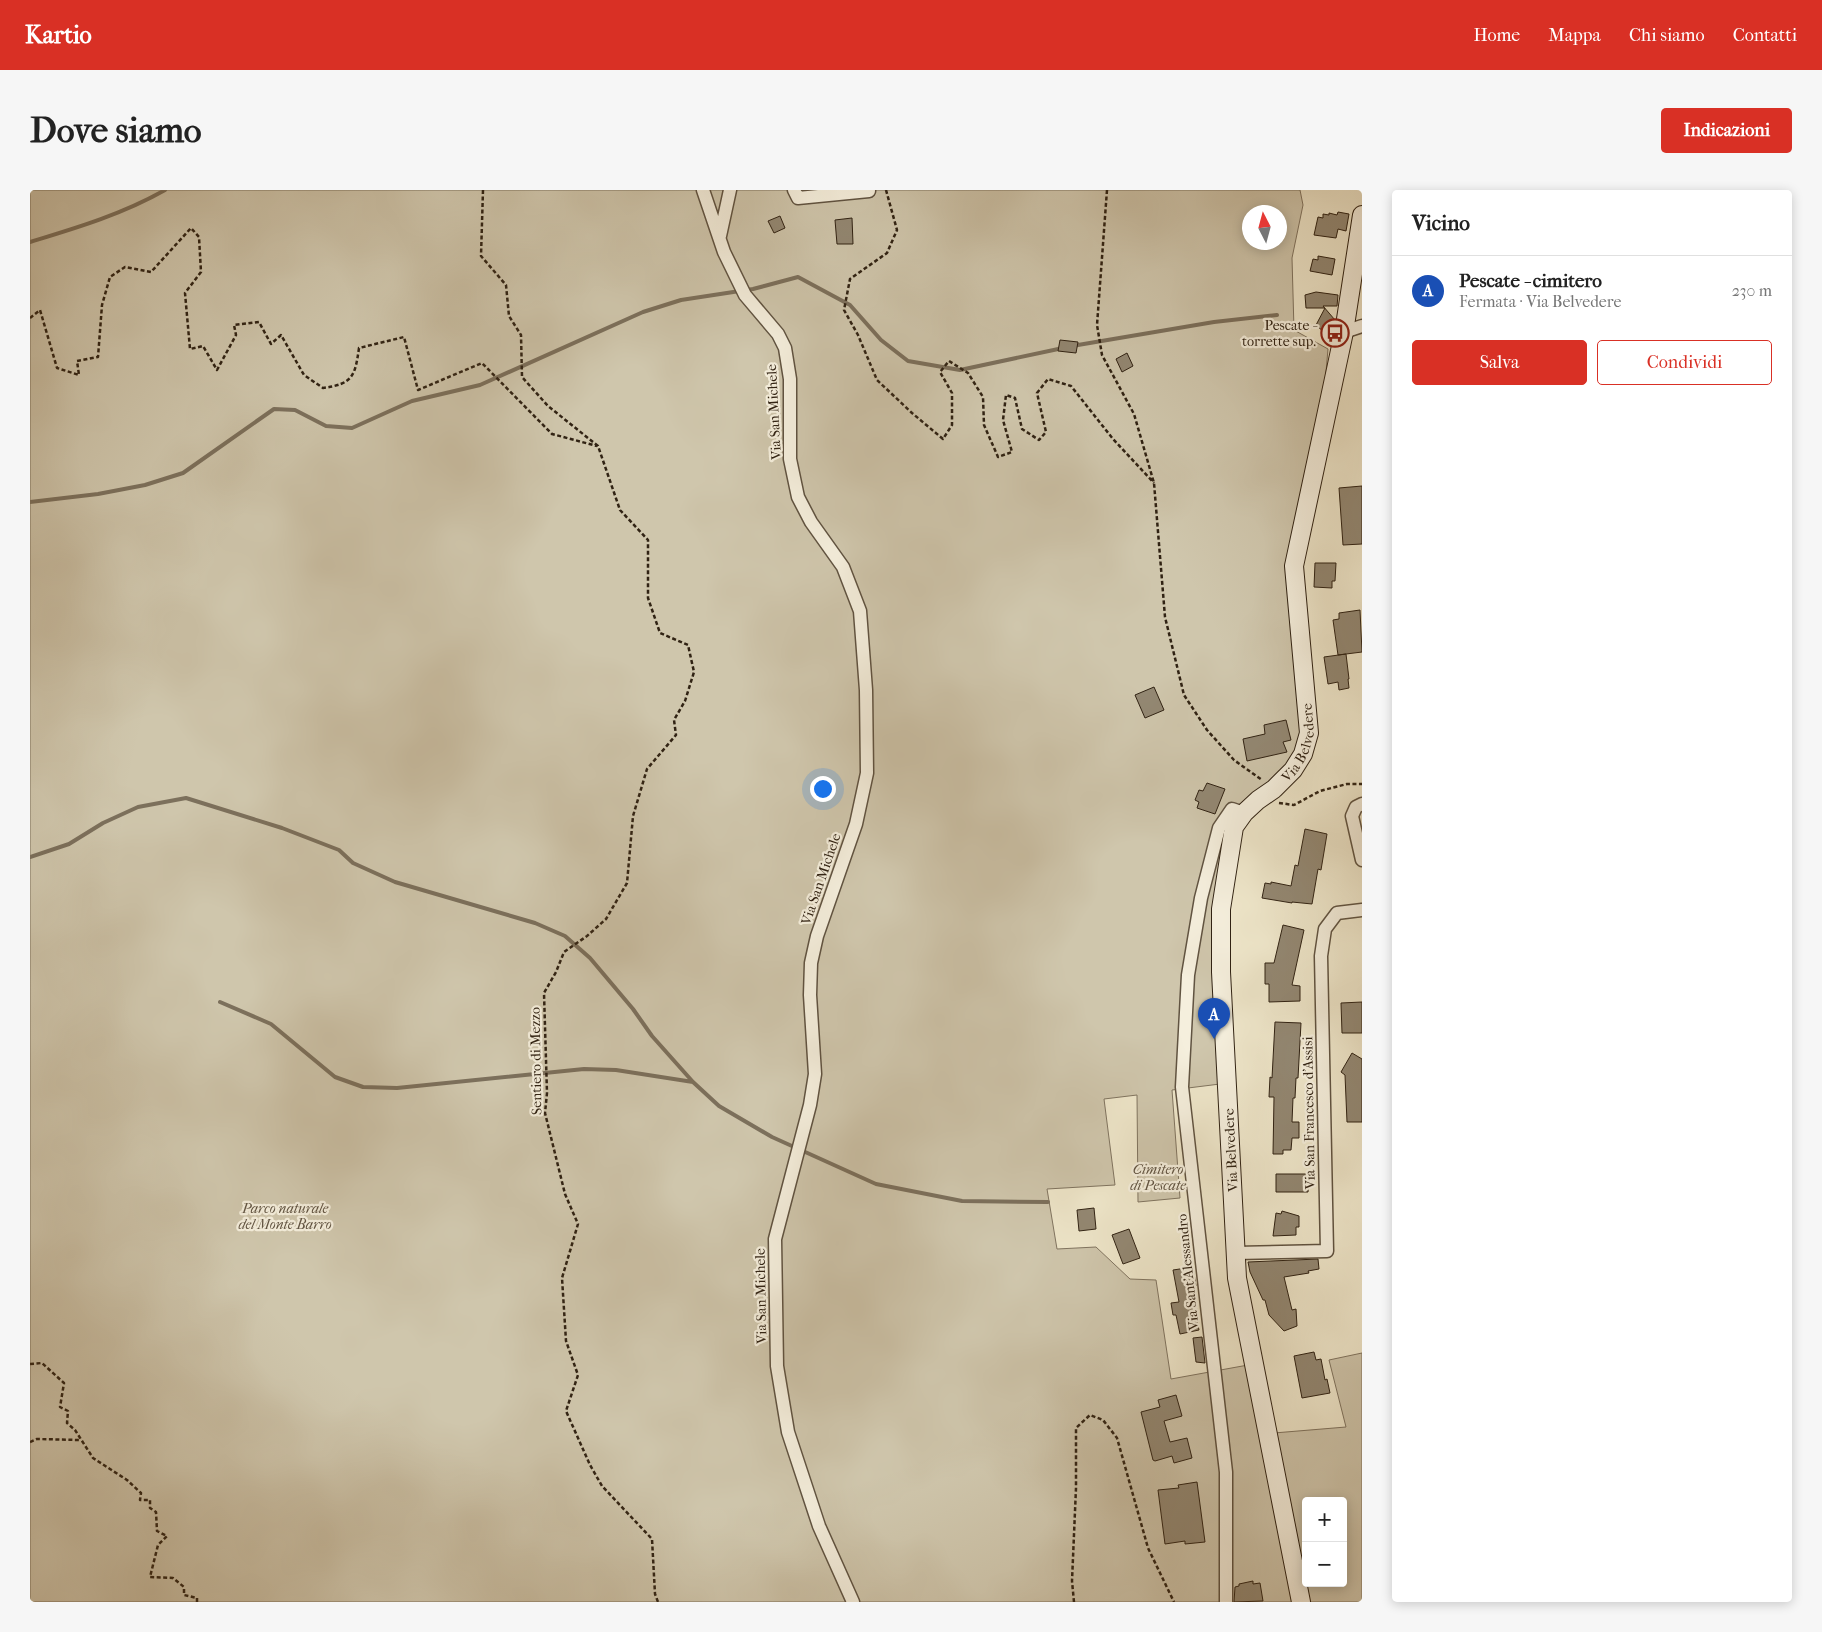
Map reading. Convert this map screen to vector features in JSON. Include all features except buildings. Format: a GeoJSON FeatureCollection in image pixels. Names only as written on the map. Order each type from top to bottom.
{"type":"FeatureCollection","features":[{"type":"Feature","properties":{"kind":"main road","name":"Via Belvedere"},"geometry":{"type":"LineString","coordinates":[[1301,1602],[1237,1278],[1221,972],[1222,909],[1234,827],[1244,813],[1274,789],[1293,770],[1303,754],[1309,732],[1294,566],[1344,332],[1362,215]]}},
{"type":"Feature","properties":{"kind":"street","name":"Via San Michele"},"geometry":{"type":"LineString","coordinates":[[703,190],[724,252],[745,295],[778,334],[785,348],[790,379],[790,458],[798,497],[811,522],[843,567],[860,611],[866,690],[868,773],[856,824],[817,936],[811,963],[810,995],[815,1074],[810,1105],[775,1239],[776,1366],[788,1432],[819,1526],[852,1602]]}},
{"type":"Feature","properties":{"kind":"street"},"geometry":{"type":"LineString","coordinates":[[720,239],[730,190]]}},
{"type":"Feature","properties":{"kind":"street"},"geometry":{"type":"LineString","coordinates":[[794,190],[798,198],[869,191]]}},
{"type":"Feature","properties":{"kind":"street"},"geometry":{"type":"LineString","coordinates":[[1344,332],[1362,326]]}},
{"type":"Feature","properties":{"kind":"street"},"geometry":{"type":"LineString","coordinates":[[1359,805],[1352,816],[1362,860]]}},
{"type":"Feature","properties":{"kind":"street","name":"Via Sant'Alessandro"},"geometry":{"type":"LineString","coordinates":[[1226,1602],[1226,1472],[1182,1087],[1188,975],[1201,898],[1219,828],[1232,809],[1244,813]]}},
{"type":"Feature","properties":{"kind":"street","name":"Via San Francesco d'Assisi"},"geometry":{"type":"LineString","coordinates":[[1236,1253],[1327,1251],[1321,956],[1325,929],[1337,913],[1362,910]]}},
{"type":"Feature","properties":{"kind":"path"},"geometry":{"type":"LineString","coordinates":[[483,190],[481,256],[506,285],[509,316],[521,335],[522,377],[548,406],[598,446]]}},
{"type":"Feature","properties":{"kind":"path"},"geometry":{"type":"LineString","coordinates":[[886,190],[897,230],[887,253],[850,279],[844,310],[858,335],[877,380],[943,439],[952,424],[952,393],[940,372],[950,361],[968,373],[983,397],[984,425],[998,457],[1012,452],[1003,420],[1006,395],[1015,398],[1022,429],[1039,440],[1046,432],[1037,393],[1048,379],[1071,386],[1113,439],[1154,483]]}},
{"type":"Feature","properties":{"kind":"path"},"geometry":{"type":"LineString","coordinates":[[1107,190],[1097,325],[1102,355],[1134,414],[1154,483],[1165,617],[1184,695],[1206,730],[1234,760],[1274,789]]}},
{"type":"Feature","properties":{"kind":"path"},"geometry":{"type":"LineString","coordinates":[[30,318],[40,310],[57,368],[79,375],[77,361],[98,357],[102,305],[110,278],[125,267],[151,272],[191,228],[199,237],[201,272],[185,294],[190,349],[203,346],[217,370],[236,335],[234,325],[259,322],[271,344],[281,335],[304,375],[323,388],[341,386],[356,372],[359,348],[404,337],[418,390],[482,363],[552,434],[598,446]]}},
{"type":"Feature","properties":{"kind":"path","name":"Sentiero di Mezzo"},"geometry":{"type":"LineString","coordinates":[[598,446],[620,510],[648,540],[648,598],[660,633],[688,645],[694,672],[685,701],[674,720],[676,735],[647,769],[633,816],[627,883],[606,919],[587,936],[564,952],[556,972],[544,993],[547,1093],[545,1112],[565,1194],[578,1224],[562,1278],[566,1341],[578,1375],[566,1411],[590,1465],[602,1486],[652,1539],[658,1602]]}},
{"type":"Feature","properties":{"kind":"path"},"geometry":{"type":"LineString","coordinates":[[1273,808],[1278,803],[1294,805],[1320,791],[1347,784],[1362,784]]}},
{"type":"Feature","properties":{"kind":"path"},"geometry":{"type":"LineString","coordinates":[[30,1364],[42,1363],[64,1383],[60,1407],[68,1411],[67,1423],[93,1458],[127,1480],[141,1493],[140,1500],[150,1500],[150,1508],[156,1512],[157,1531],[167,1536],[158,1545],[150,1577],[173,1578],[184,1587],[184,1595],[197,1598],[197,1602]]}},
{"type":"Feature","properties":{"kind":"path"},"geometry":{"type":"LineString","coordinates":[[1074,1602],[1072,1581],[1076,1488],[1076,1428],[1090,1415],[1103,1420],[1117,1438],[1148,1548],[1174,1602]]}},
{"type":"Feature","properties":{"kind":"path"},"geometry":{"type":"LineString","coordinates":[[30,1442],[37,1439],[81,1440]]}},
{"type":"Feature","properties":{"kind":"green space"},"geometry":{"type":"Polygon","coordinates":[[[30,190],[1300,190],[1303,205],[1292,258],[1294,330],[1328,349],[1323,406],[1305,484],[1302,577],[1308,753],[1249,818],[1238,839],[1226,883],[1228,1083],[1172,1090],[1180,1198],[1138,1202],[1137,1095],[1104,1099],[1115,1185],[1047,1189],[1057,1249],[1096,1247],[1130,1279],[1156,1280],[1171,1379],[1248,1365],[1262,1434],[1346,1427],[1329,1360],[1362,1353],[1362,1602],[30,1602],[30,190]]]}},
{"type":"Feature","properties":{"kind":"waterway"},"geometry":{"type":"LineString","coordinates":[[30,242],[116,213],[165,190]]}},
{"type":"Feature","properties":{"kind":"waterway"},"geometry":{"type":"LineString","coordinates":[[30,502],[98,494],[145,485],[183,473],[274,409],[295,410],[326,426],[352,428],[412,401],[480,385],[643,312],[681,300],[753,289],[798,277],[850,305],[881,340],[908,361],[960,370],[1063,348]]}},
{"type":"Feature","properties":{"kind":"waterway"},"geometry":{"type":"LineString","coordinates":[[1072,346],[1214,322],[1277,315]]}},
{"type":"Feature","properties":{"kind":"waterway"},"geometry":{"type":"LineString","coordinates":[[30,857],[69,844],[103,823],[138,807],[186,798],[282,828],[339,850],[353,863],[395,882],[535,923],[565,936],[590,958],[633,1009],[652,1036],[693,1082],[719,1106],[772,1137],[876,1184],[962,1201],[1048,1202]]}},
{"type":"Feature","properties":{"kind":"waterway"},"geometry":{"type":"LineString","coordinates":[[220,1002],[271,1024],[335,1077],[363,1087],[397,1088],[584,1069],[616,1070],[693,1082]]}},
{"type":"Feature","properties":{"kind":"place","name":"Pescate - torrette sup."},"geometry":{"type":"Point","coordinates":[1335,333]}},
{"type":"Feature","properties":{"kind":"place","name":"Pescate - cimitero"},"geometry":{"type":"Point","coordinates":[1214,1039]}},
{"type":"Feature","properties":{"kind":"park label","name":"Cimitero di Pescate"},"geometry":{"type":"Point","coordinates":[1158,1178]}},
{"type":"Feature","properties":{"kind":"park label","name":"Parco naturale del Monte Barro"},"geometry":{"type":"Point","coordinates":[285,1216]}}]}
